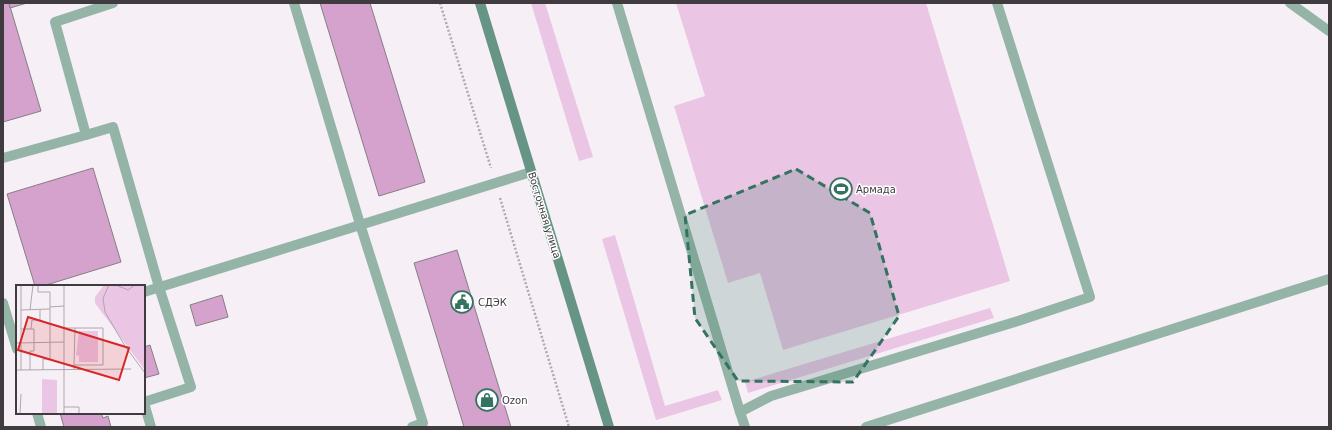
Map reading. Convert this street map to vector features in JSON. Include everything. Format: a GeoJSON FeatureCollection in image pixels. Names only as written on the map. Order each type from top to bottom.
{"type":"FeatureCollection","features":[{"type":"Feature","properties":{"kind":"main road","name":"Восточная улица"},"geometry":{"type":"LineString","coordinates":[[480,3],[609,427]]}},
{"type":"Feature","properties":{"kind":"street"},"geometry":{"type":"LineString","coordinates":[[86,135],[55,22],[113,3]]}},
{"type":"Feature","properties":{"kind":"street"},"geometry":{"type":"LineString","coordinates":[[294,3],[360,224],[423,423],[412,427]]}},
{"type":"Feature","properties":{"kind":"street"},"geometry":{"type":"LineString","coordinates":[[617,3],[745,427]]}},
{"type":"Feature","properties":{"kind":"street"},"geometry":{"type":"LineString","coordinates":[[740,412],[771,396],[1018,321],[1090,297],[998,3]]}},
{"type":"Feature","properties":{"kind":"street"},"geometry":{"type":"LineString","coordinates":[[1290,3],[1329,31]]}},
{"type":"Feature","properties":{"kind":"street"},"geometry":{"type":"LineString","coordinates":[[3,158],[113,127],[159,286],[191,387],[145,402]]}},
{"type":"Feature","properties":{"kind":"street"},"geometry":{"type":"LineString","coordinates":[[145,292],[159,286],[531,172]]}},
{"type":"Feature","properties":{"kind":"street"},"geometry":{"type":"LineString","coordinates":[[866,427],[1329,279]]}},
{"type":"Feature","properties":{"kind":"street"},"geometry":{"type":"LineString","coordinates":[[3,303],[15,337],[3,340]]}},
{"type":"Feature","properties":{"kind":"street"},"geometry":{"type":"LineString","coordinates":[[145,406],[151,427]]}},
{"type":"Feature","properties":{"kind":"street"},"geometry":{"type":"LineString","coordinates":[[37,414],[41,427]]}},
{"type":"Feature","properties":{"kind":"path"},"geometry":{"type":"LineString","coordinates":[[440,3],[569,427]]}},
{"type":"Feature","properties":{"kind":"highlighted area"},"geometry":{"type":"Polygon","coordinates":[[[796,169],[870,213],[899,316],[853,382],[738,381],[695,318],[685,215],[796,169]]]}},
{"type":"Feature","properties":{"kind":"shaded area"},"geometry":{"type":"Polygon","coordinates":[[[531,3],[545,3],[593,157],[579,161],[531,3]]]}},
{"type":"Feature","properties":{"kind":"shaded area","name":"Армада"},"geometry":{"type":"Polygon","coordinates":[[[676,3],[926,3],[1010,281],[783,350],[760,273],[728,283],[674,106],[705,96],[676,3]]]}},
{"type":"Feature","properties":{"kind":"shaded area"},"geometry":{"type":"Polygon","coordinates":[[[615,235],[665,406],[718,390],[722,400],[656,420],[602,239],[615,235]]]}},
{"type":"Feature","properties":{"kind":"shaded area"},"geometry":{"type":"Polygon","coordinates":[[[990,308],[994,318],[748,393],[745,382],[990,308]]]}},
{"type":"Feature","properties":{"kind":"building"},"geometry":{"type":"Polygon","coordinates":[[[3,3],[9,3],[41,111],[3,122],[3,3]]]}},
{"type":"Feature","properties":{"kind":"building"},"geometry":{"type":"Polygon","coordinates":[[[9,3],[27,3],[10,8],[9,3]]]}},
{"type":"Feature","properties":{"kind":"building"},"geometry":{"type":"Polygon","coordinates":[[[320,3],[370,3],[425,182],[379,196],[320,3]]]}},
{"type":"Feature","properties":{"kind":"building"},"geometry":{"type":"Polygon","coordinates":[[[93,168],[121,262],[46,285],[35,285],[7,194],[93,168]]]}},
{"type":"Feature","properties":{"kind":"building"},"geometry":{"type":"Polygon","coordinates":[[[457,250],[511,427],[464,427],[414,263],[457,250]]]}},
{"type":"Feature","properties":{"kind":"building"},"geometry":{"type":"Polygon","coordinates":[[[222,295],[228,317],[196,326],[190,305],[222,295]]]}},
{"type":"Feature","properties":{"kind":"building"},"geometry":{"type":"Polygon","coordinates":[[[150,345],[159,374],[145,378],[145,347],[150,345]]]}},
{"type":"Feature","properties":{"kind":"building"},"geometry":{"type":"Polygon","coordinates":[[[60,414],[101,414],[103,418],[108,416],[111,427],[64,427],[60,414]]]}},
{"type":"Feature","properties":{"kind":"place","name":"Армада"},"geometry":{"type":"Point","coordinates":[841,189]}},
{"type":"Feature","properties":{"kind":"place","name":"СДЭК"},"geometry":{"type":"Point","coordinates":[462,302]}},
{"type":"Feature","properties":{"kind":"place","name":"Ozon"},"geometry":{"type":"Point","coordinates":[487,400]}}]}
